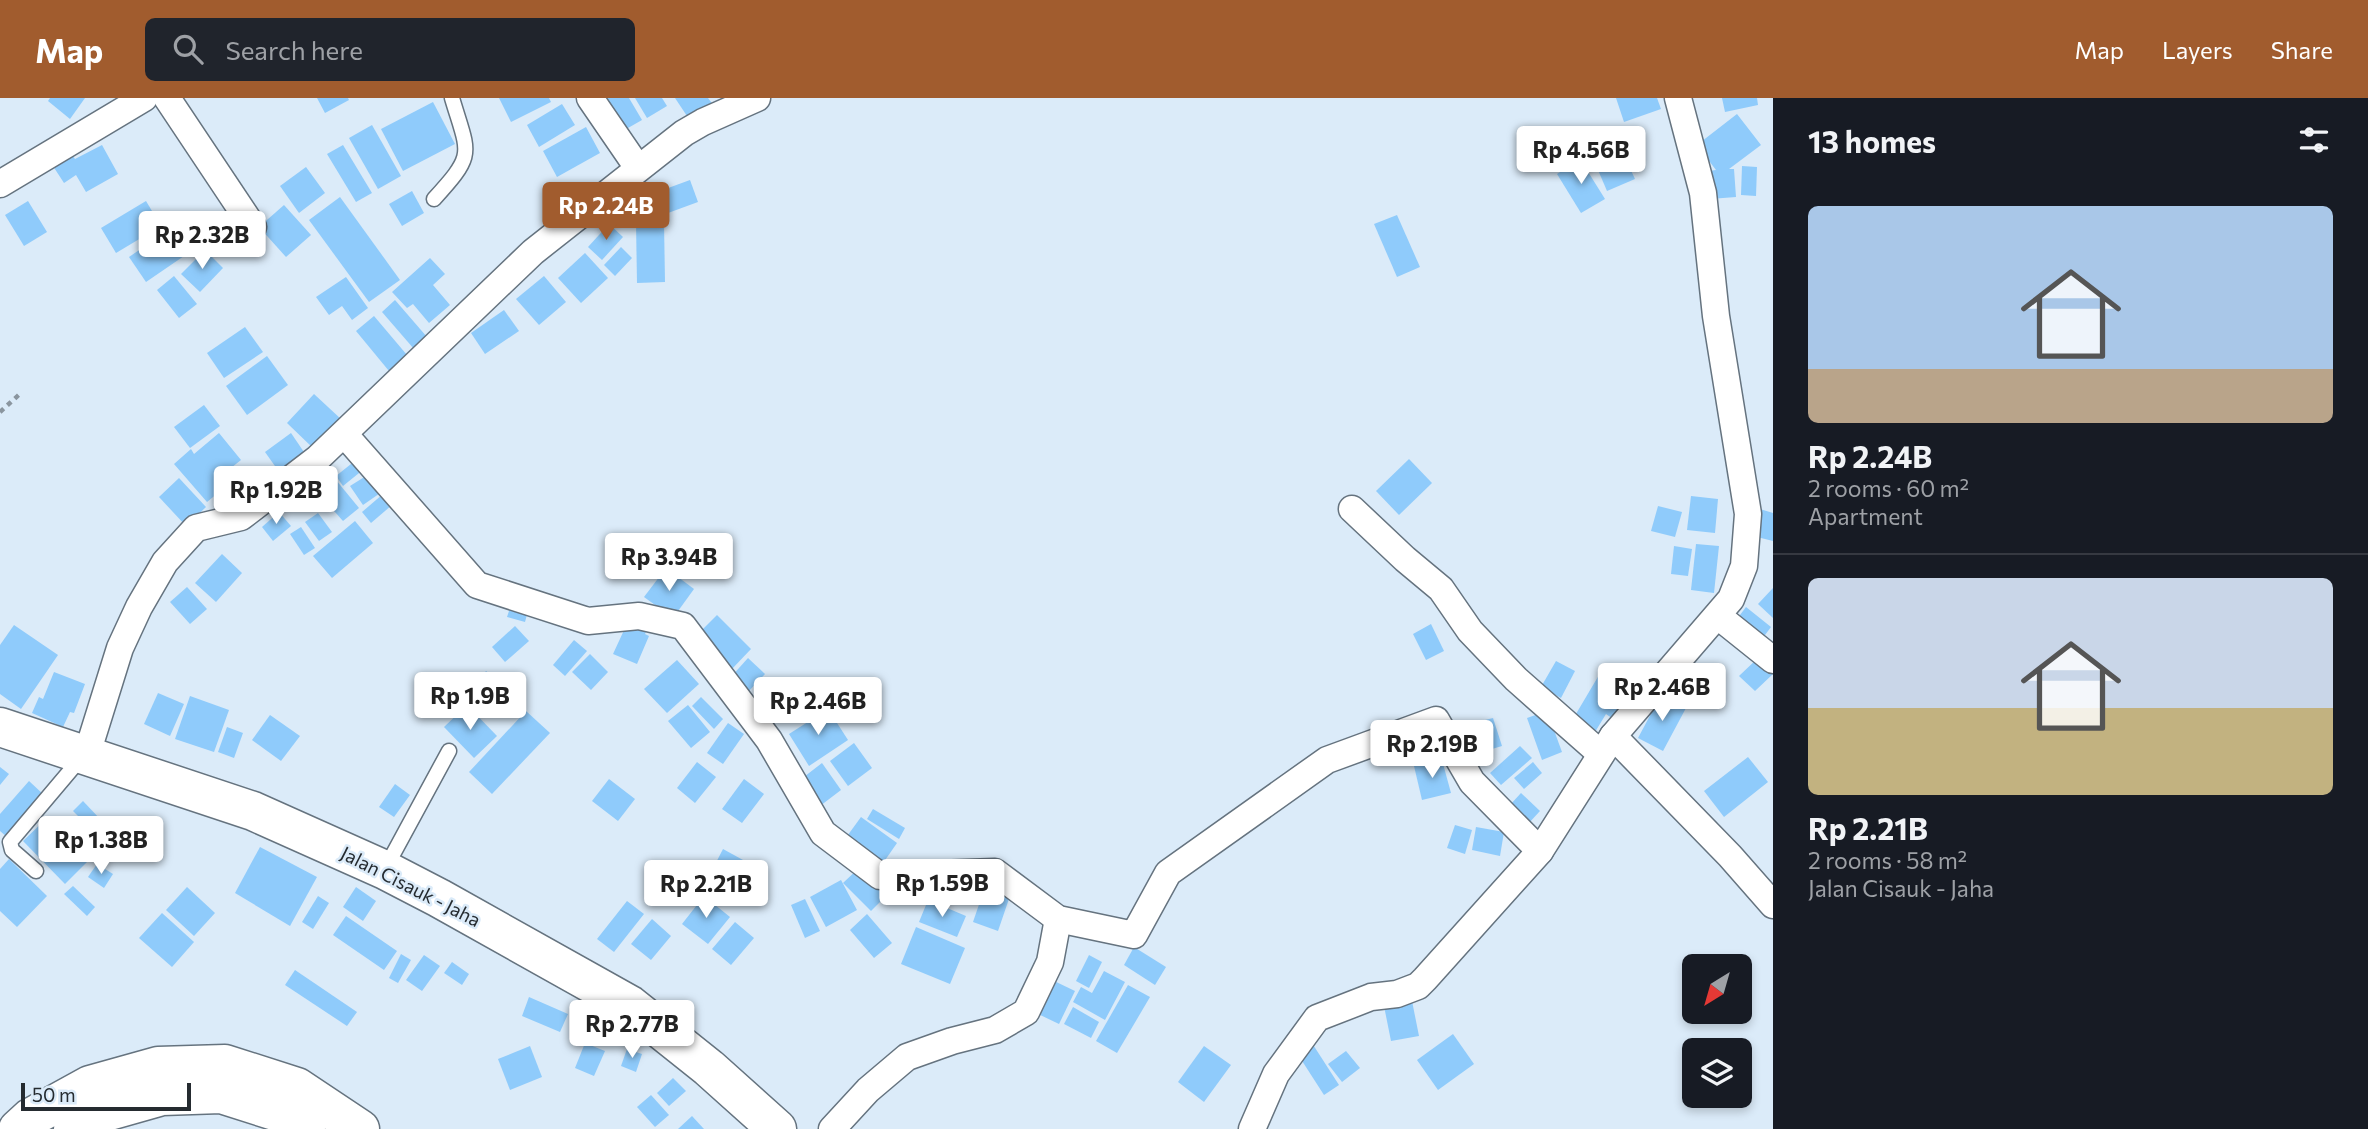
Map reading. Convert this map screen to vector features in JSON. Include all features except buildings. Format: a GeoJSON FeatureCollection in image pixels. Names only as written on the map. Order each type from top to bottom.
{"type":"FeatureCollection","features":[{"type":"Feature","properties":{"kind":"main road","name":"Jalan Cisauk - Jaha"},"geometry":{"type":"LineString","coordinates":[[0,727],[253,811],[385,870],[630,1006],[709,1068],[777,1129]]}},
{"type":"Feature","properties":{"kind":"main road"},"geometry":{"type":"LineString","coordinates":[[18,1129],[30,1118],[90,1085],[158,1066],[225,1064],[297,1087],[360,1129]]}},
{"type":"Feature","properties":{"kind":"main road"},"geometry":{"type":"LineString","coordinates":[[73,1129],[102,1113],[162,1096],[221,1094],[284,1114],[306,1129]]}},
{"type":"Feature","properties":{"kind":"street"},"geometry":{"type":"LineString","coordinates":[[0,184],[144,98]]}},
{"type":"Feature","properties":{"kind":"street"},"geometry":{"type":"LineString","coordinates":[[167,98],[253,227]]}},
{"type":"Feature","properties":{"kind":"street"},"geometry":{"type":"LineString","coordinates":[[590,98],[638,168]]}},
{"type":"Feature","properties":{"kind":"street"},"geometry":{"type":"LineString","coordinates":[[84,757],[120,648],[139,607],[165,562],[196,528],[241,517],[318,458],[534,252],[684,133],[757,98]]}},
{"type":"Feature","properties":{"kind":"street"},"geometry":{"type":"LineString","coordinates":[[1252,1129],[1276,1074],[1317,1018],[1371,997],[1397,995],[1418,986],[1540,850],[1607,745],[1731,599],[1744,566],[1748,514],[1716,316],[1703,194],[1678,98]]}},
{"type":"Feature","properties":{"kind":"street"},"geometry":{"type":"LineString","coordinates":[[345,435],[477,585],[588,621],[639,616],[683,626],[769,740],[823,833],[880,876],[995,873],[1058,919],[1134,935],[1168,873],[1315,768],[1327,760],[1436,720],[1472,782],[1540,850]]}},
{"type":"Feature","properties":{"kind":"street"},"geometry":{"type":"LineString","coordinates":[[1352,509],[1441,589],[1470,631],[1516,678],[1607,745],[1730,856],[1773,905]]}},
{"type":"Feature","properties":{"kind":"street"},"geometry":{"type":"LineString","coordinates":[[1718,616],[1773,660]]}},
{"type":"Feature","properties":{"kind":"street"},"geometry":{"type":"LineString","coordinates":[[832,1129],[868,1090],[907,1057],[995,1030],[1026,1012],[1050,962],[1058,919]]}},
{"type":"Feature","properties":{"kind":"lane"},"geometry":{"type":"LineString","coordinates":[[434,199],[464,165],[467,149],[452,98]]}},
{"type":"Feature","properties":{"kind":"lane"},"geometry":{"type":"LineString","coordinates":[[385,870],[449,751]]}},
{"type":"Feature","properties":{"kind":"lane"},"geometry":{"type":"LineString","coordinates":[[36,871],[12,850],[10,842],[84,757]]}},
{"type":"Feature","properties":{"kind":"path"},"geometry":{"type":"LineString","coordinates":[[0,412],[22,392]]}}]}
